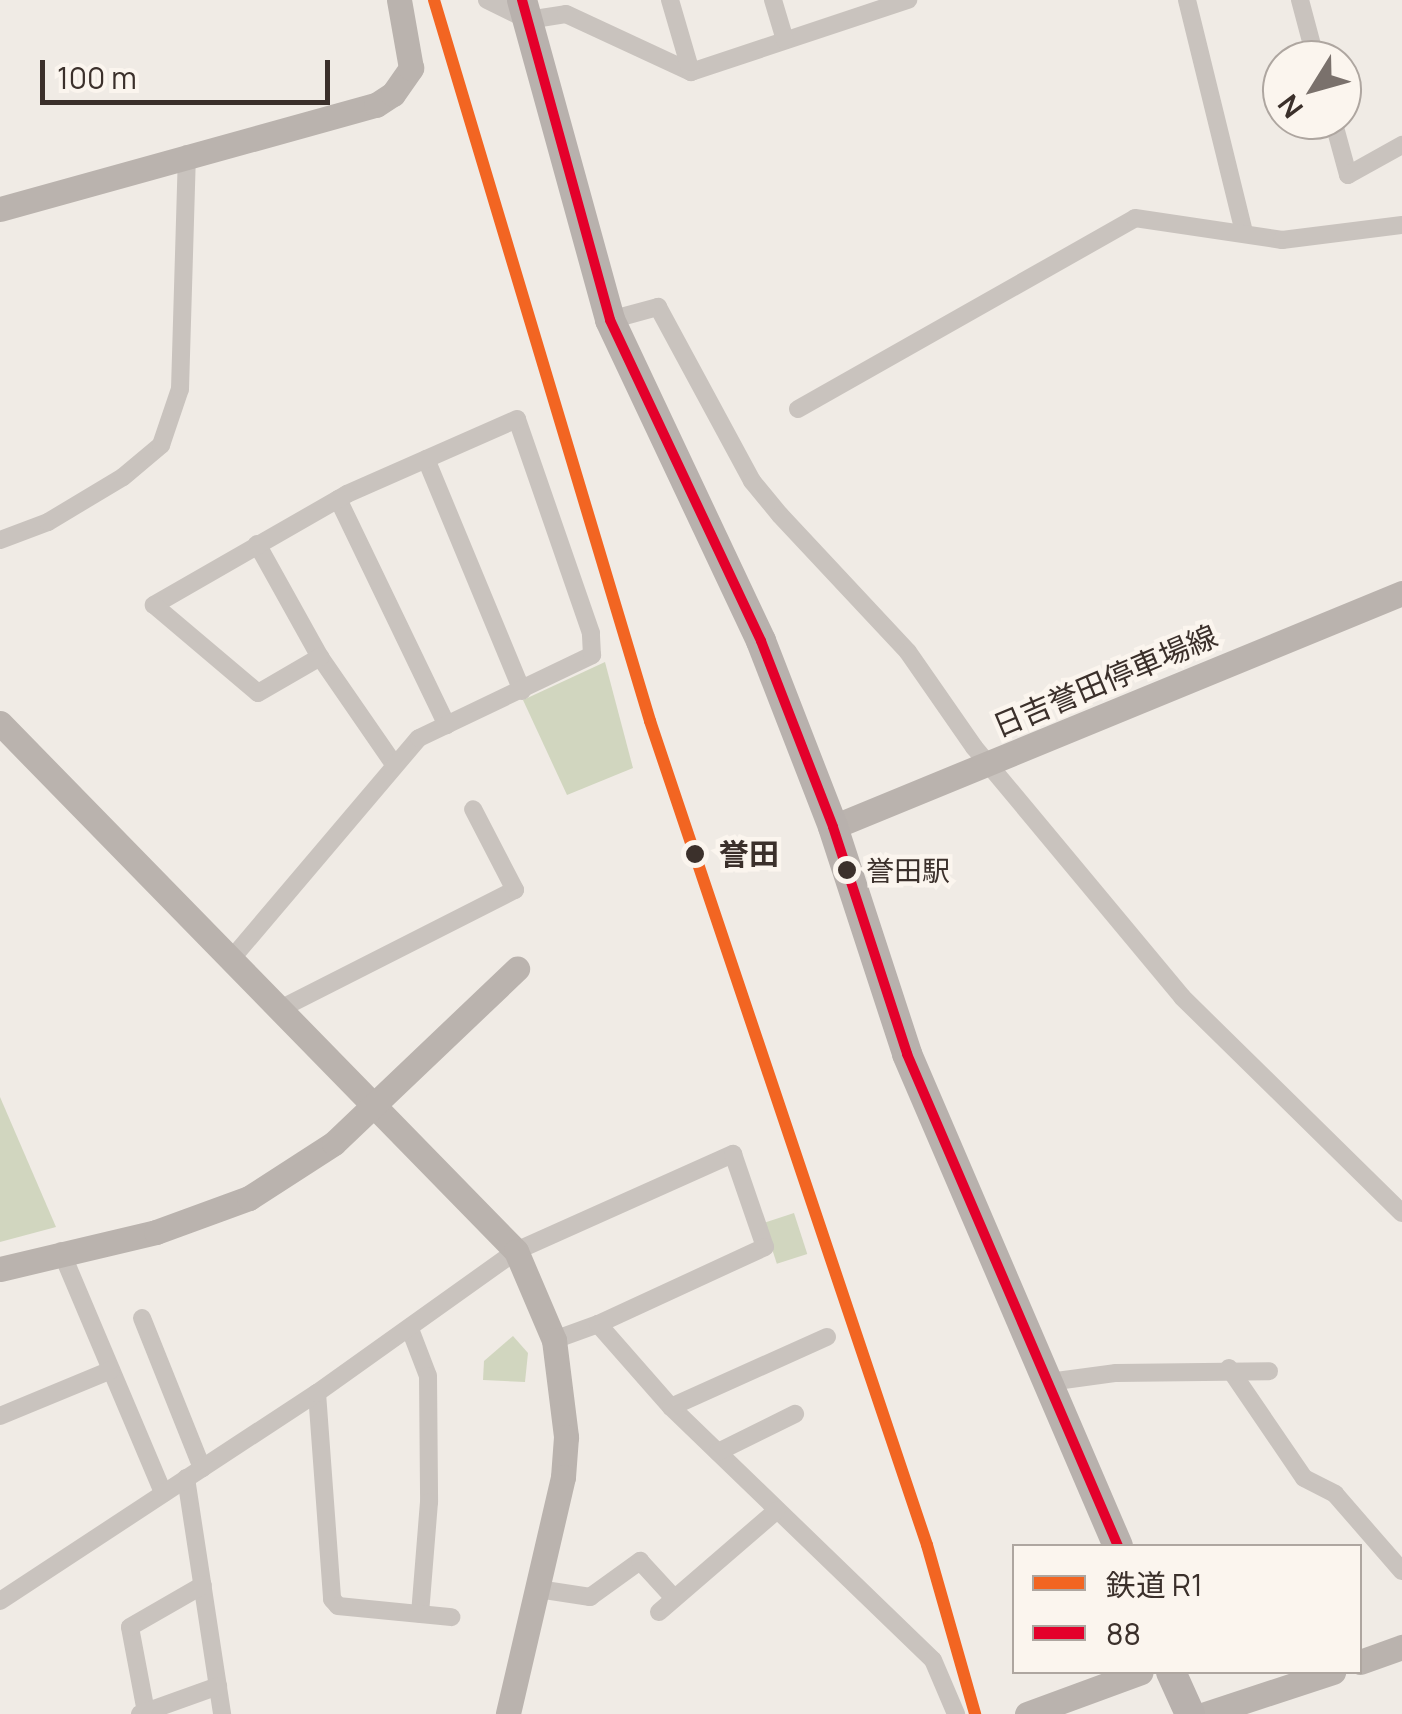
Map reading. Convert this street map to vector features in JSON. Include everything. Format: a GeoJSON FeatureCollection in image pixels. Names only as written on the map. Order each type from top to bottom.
{"type":"FeatureCollection","features":[{"type":"Feature","properties":{"kind":"main road"},"geometry":{"type":"LineString","coordinates":[[525,10],[610,320],[761,641],[833,827],[907,1054],[1117,1544]]}},
{"type":"Feature","properties":{"kind":"main road"},"geometry":{"type":"LineString","coordinates":[[1172,1674],[1190,1714]]}},
{"type":"Feature","properties":{"kind":"street"},"geometry":{"type":"LineString","coordinates":[[0,208],[187,154],[348,117],[393,94],[410,68],[398,0]]}},
{"type":"Feature","properties":{"kind":"street"},"geometry":{"type":"LineString","coordinates":[[487,0],[525,10],[564,7],[690,72],[881,4],[908,0]]}},
{"type":"Feature","properties":{"kind":"street"},"geometry":{"type":"LineString","coordinates":[[670,0],[690,72]]}},
{"type":"Feature","properties":{"kind":"street"},"geometry":{"type":"LineString","coordinates":[[774,0],[784,40]]}},
{"type":"Feature","properties":{"kind":"street"},"geometry":{"type":"LineString","coordinates":[[1187,0],[1244,232]]}},
{"type":"Feature","properties":{"kind":"street"},"geometry":{"type":"LineString","coordinates":[[1300,0],[1311,40]]}},
{"type":"Feature","properties":{"kind":"street"},"geometry":{"type":"LineString","coordinates":[[1339,140],[1348,174],[1402,145]]}},
{"type":"Feature","properties":{"kind":"street"},"geometry":{"type":"LineString","coordinates":[[0,540],[48,522],[123,478],[161,445],[180,389],[187,154]]}},
{"type":"Feature","properties":{"kind":"street"},"geometry":{"type":"LineString","coordinates":[[798,409],[1135,218],[1311,238],[1402,225]]}},
{"type":"Feature","properties":{"kind":"street"},"geometry":{"type":"LineString","coordinates":[[610,320],[658,307],[752,481],[908,652],[990,764],[1182,997],[1402,1213]]}},
{"type":"Feature","properties":{"kind":"street"},"geometry":{"type":"LineString","coordinates":[[232,957],[393,763],[420,738],[592,654],[591,634],[516,419],[338,499],[154,605],[258,693],[320,657]]}},
{"type":"Feature","properties":{"kind":"street"},"geometry":{"type":"LineString","coordinates":[[426,459],[522,691]]}},
{"type":"Feature","properties":{"kind":"street"},"geometry":{"type":"LineString","coordinates":[[338,499],[446,726]]}},
{"type":"Feature","properties":{"kind":"street"},"geometry":{"type":"LineString","coordinates":[[257,544],[320,657],[393,763]]}},
{"type":"Feature","properties":{"kind":"street","name":"日吉誉田停車場線"},"geometry":{"type":"LineString","coordinates":[[833,827],[1402,594]]}},
{"type":"Feature","properties":{"kind":"street"},"geometry":{"type":"LineString","coordinates":[[0,723],[284,1007],[516,1251],[554,1340],[566,1437],[538,1588],[508,1714]]}},
{"type":"Feature","properties":{"kind":"street"},"geometry":{"type":"LineString","coordinates":[[284,1007],[515,890],[473,809]]}},
{"type":"Feature","properties":{"kind":"street"},"geometry":{"type":"LineString","coordinates":[[0,1269],[60,1251],[156,1232],[249,1198],[334,1143],[517,969]]}},
{"type":"Feature","properties":{"kind":"street"},"geometry":{"type":"LineString","coordinates":[[0,1601],[317,1393],[516,1251],[732,1154],[765,1247],[598,1324],[554,1340]]}},
{"type":"Feature","properties":{"kind":"street"},"geometry":{"type":"LineString","coordinates":[[60,1251],[163,1493]]}},
{"type":"Feature","properties":{"kind":"street"},"geometry":{"type":"LineString","coordinates":[[142,1318],[202,1468]]}},
{"type":"Feature","properties":{"kind":"street"},"geometry":{"type":"LineString","coordinates":[[598,1324],[671,1407],[933,1660],[956,1714]]}},
{"type":"Feature","properties":{"kind":"street"},"geometry":{"type":"LineString","coordinates":[[410,1328],[428,1376],[430,1502],[420,1614]]}},
{"type":"Feature","properties":{"kind":"street"},"geometry":{"type":"LineString","coordinates":[[671,1407],[827,1337]]}},
{"type":"Feature","properties":{"kind":"street"},"geometry":{"type":"LineString","coordinates":[[1229,1368],[1304,1478],[1335,1494],[1402,1571]]}},
{"type":"Feature","properties":{"kind":"street"},"geometry":{"type":"LineString","coordinates":[[1050,1382],[1229,1368],[1270,1371]]}},
{"type":"Feature","properties":{"kind":"street"},"geometry":{"type":"LineString","coordinates":[[0,1416],[110,1370]]}},
{"type":"Feature","properties":{"kind":"street"},"geometry":{"type":"LineString","coordinates":[[317,1393],[332,1600],[338,1606],[450,1617]]}},
{"type":"Feature","properties":{"kind":"street"},"geometry":{"type":"LineString","coordinates":[[718,1452],[795,1414]]}},
{"type":"Feature","properties":{"kind":"street"},"geometry":{"type":"LineString","coordinates":[[186,1478],[222,1714]]}},
{"type":"Feature","properties":{"kind":"street"},"geometry":{"type":"LineString","coordinates":[[659,1612],[776,1512]]}},
{"type":"Feature","properties":{"kind":"street"},"geometry":{"type":"LineString","coordinates":[[538,1588],[590,1597],[640,1561],[674,1598]]}},
{"type":"Feature","properties":{"kind":"street"},"geometry":{"type":"LineString","coordinates":[[203,1585],[130,1627],[143,1713],[218,1686]]}},
{"type":"Feature","properties":{"kind":"street"},"geometry":{"type":"LineString","coordinates":[[1362,1661],[1402,1646]]}},
{"type":"Feature","properties":{"kind":"street"},"geometry":{"type":"LineString","coordinates":[[1026,1714],[1136,1674]]}},
{"type":"Feature","properties":{"kind":"street"},"geometry":{"type":"LineString","coordinates":[[1205,1714],[1326,1674]]}},
{"type":"Feature","properties":{"kind":"green space"},"geometry":{"type":"Polygon","coordinates":[[[605,662],[633,768],[567,795],[523,700],[605,662]]]}},
{"type":"Feature","properties":{"kind":"green space"},"geometry":{"type":"Polygon","coordinates":[[[0,1097],[56,1227],[0,1242],[0,1097]]]}},
{"type":"Feature","properties":{"kind":"green space"},"geometry":{"type":"Polygon","coordinates":[[[794,1213],[807,1254],[777,1264],[764,1223],[794,1213]]]}},
{"type":"Feature","properties":{"kind":"green space"},"geometry":{"type":"Polygon","coordinates":[[[513,1336],[528,1353],[525,1382],[483,1380],[484,1361],[513,1336]]]}},
{"type":"Feature","properties":{"kind":"rail line","name":"R1"},"geometry":{"type":"LineString","coordinates":[[434,0],[650,721],[927,1545],[975,1714]]}},
{"type":"Feature","properties":{"kind":"transit line","name":"88"},"geometry":{"type":"LineString","coordinates":[[522,0],[610,320],[761,641],[833,827],[907,1054],[1117,1544]]}},
{"type":"Feature","properties":{"kind":"place","name":"誉田"},"geometry":{"type":"Point","coordinates":[695,854]}},
{"type":"Feature","properties":{"kind":"place","name":"誉田駅"},"geometry":{"type":"Point","coordinates":[847,870]}}]}
